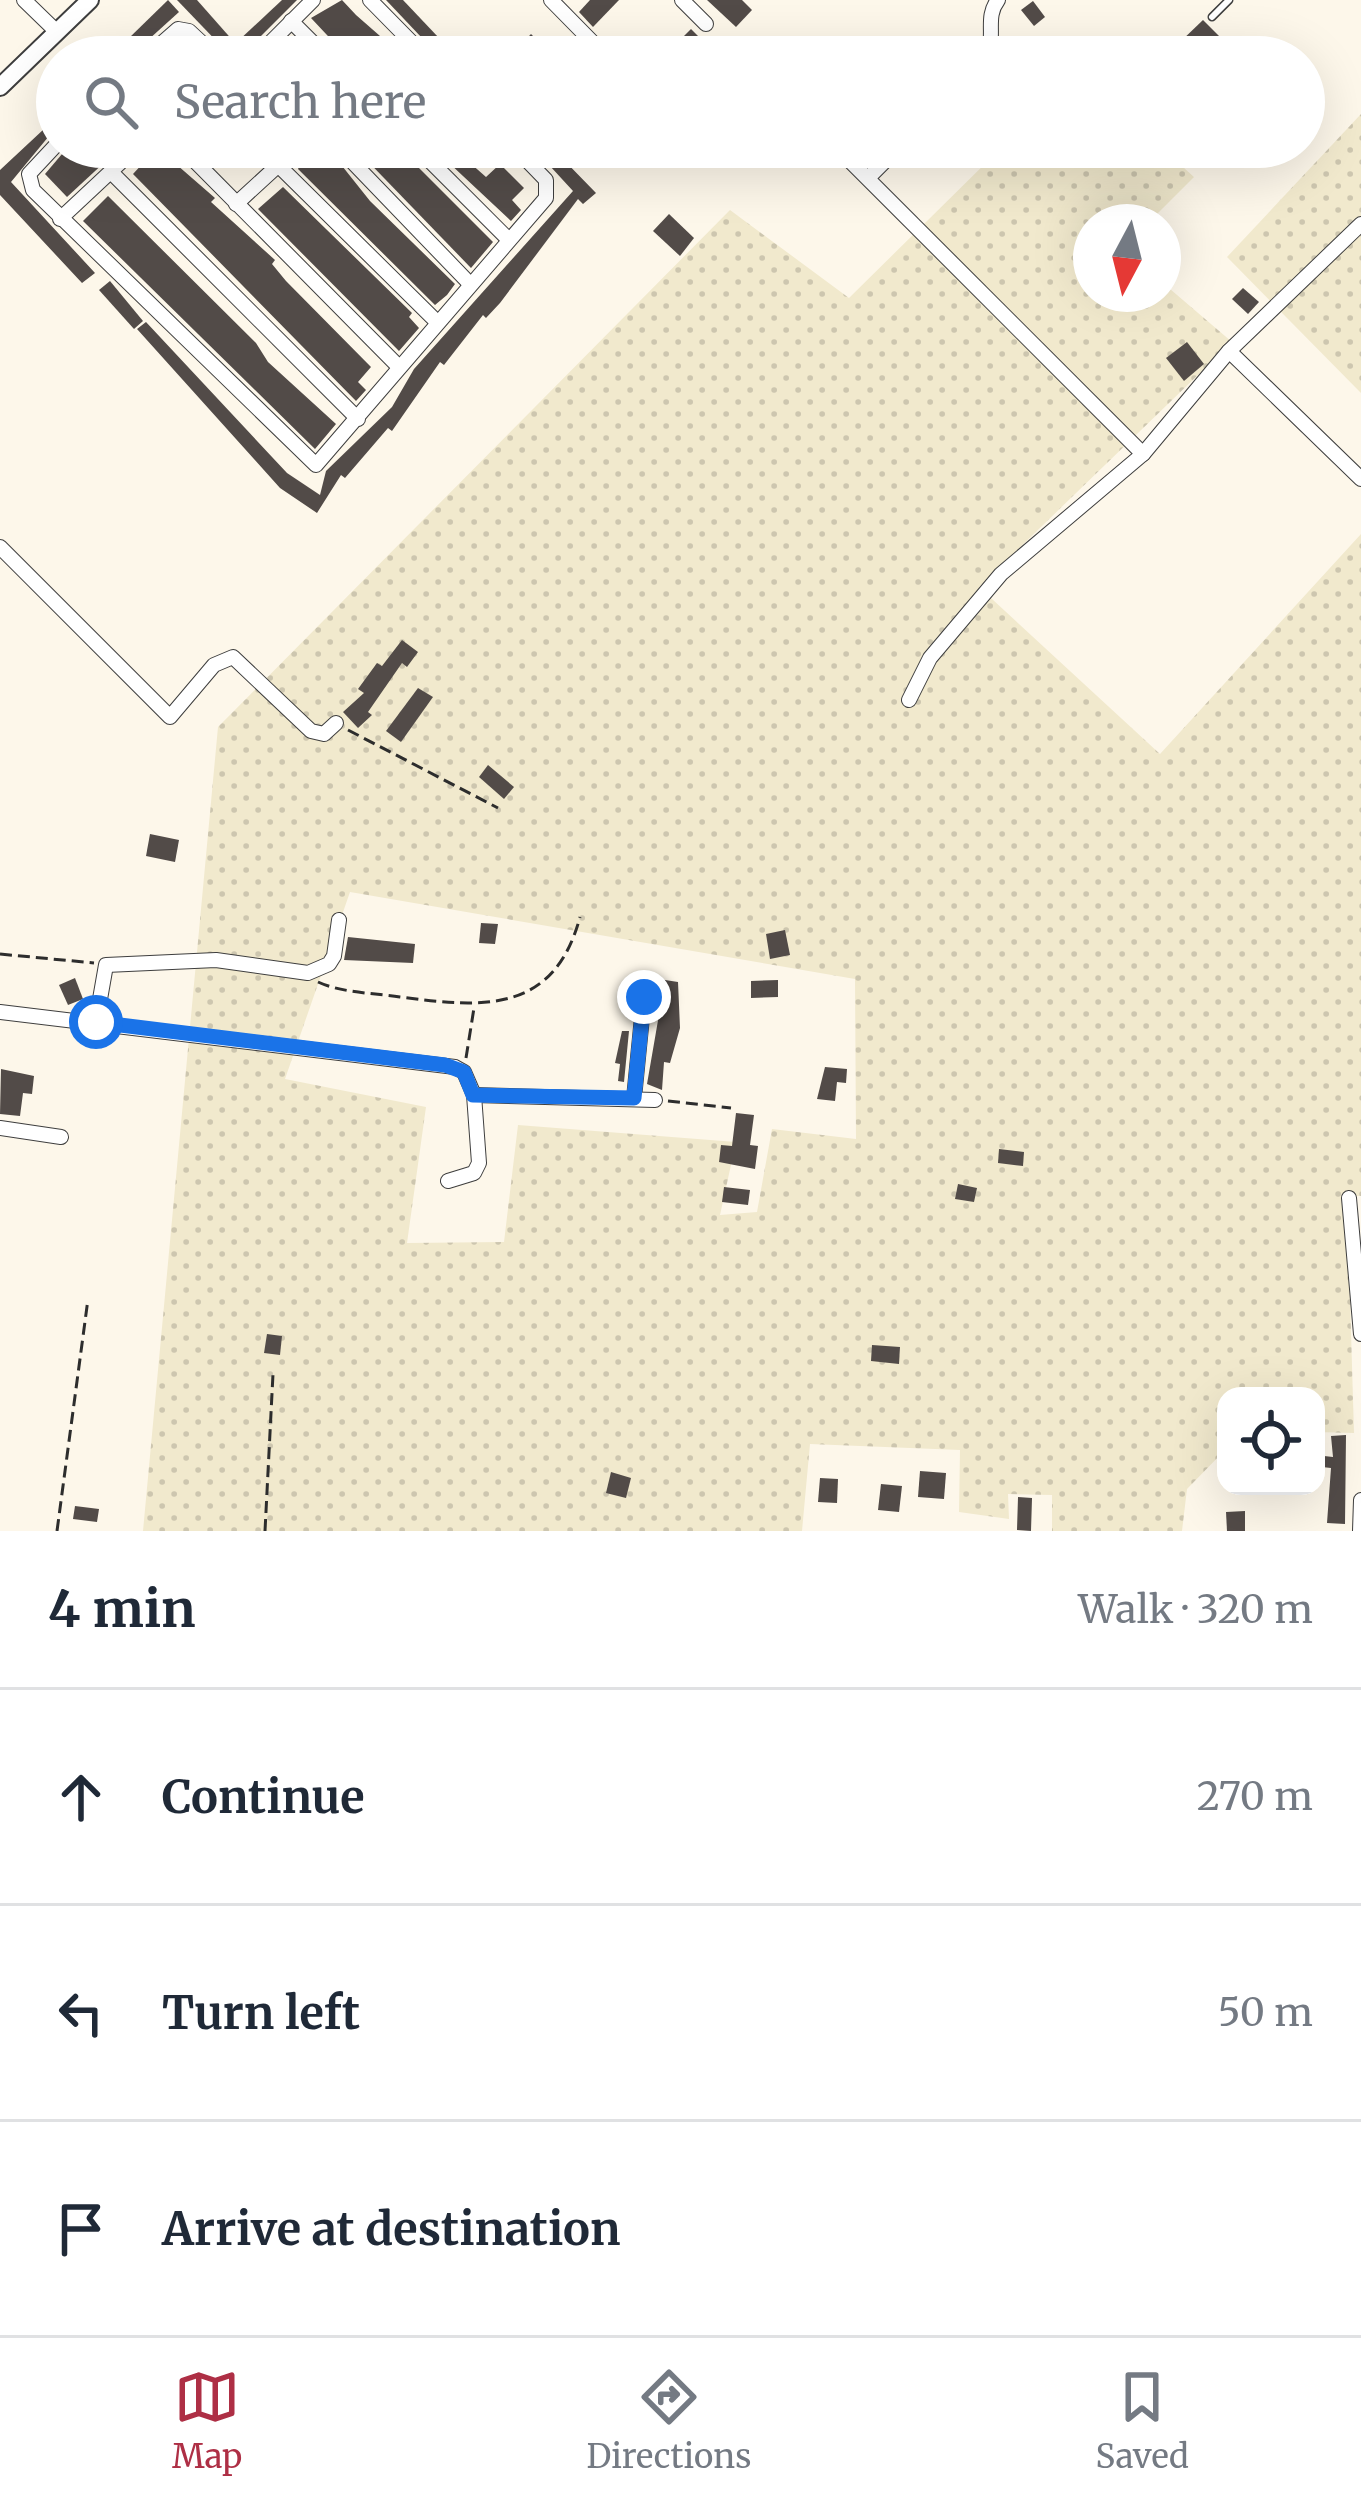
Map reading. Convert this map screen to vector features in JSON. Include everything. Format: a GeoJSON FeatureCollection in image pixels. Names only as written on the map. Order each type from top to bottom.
{"type":"FeatureCollection","features":[{"type":"Feature","properties":{"kind":"street"},"geometry":{"type":"LineString","coordinates":[[24,0],[51,36]]}},
{"type":"Feature","properties":{"kind":"street"},"geometry":{"type":"LineString","coordinates":[[53,36],[90,0]]}},
{"type":"Feature","properties":{"kind":"street"},"geometry":{"type":"LineString","coordinates":[[276,36],[313,0]]}},
{"type":"Feature","properties":{"kind":"street"},"geometry":{"type":"LineString","coordinates":[[370,0],[405,36]]}},
{"type":"Feature","properties":{"kind":"street"},"geometry":{"type":"LineString","coordinates":[[551,0],[586,36]]}},
{"type":"Feature","properties":{"kind":"street"},"geometry":{"type":"LineString","coordinates":[[682,0],[706,23]]}},
{"type":"Feature","properties":{"kind":"street"},"geometry":{"type":"LineString","coordinates":[[991,36],[989,13],[998,0]]}},
{"type":"Feature","properties":{"kind":"street"},"geometry":{"type":"LineString","coordinates":[[291,21],[306,36]]}},
{"type":"Feature","properties":{"kind":"street"},"geometry":{"type":"LineString","coordinates":[[0,87],[36,52]]}},
{"type":"Feature","properties":{"kind":"street"},"geometry":{"type":"LineString","coordinates":[[37,168],[28,178],[60,219],[307,462],[322,463],[549,189],[532,168]]}},
{"type":"Feature","properties":{"kind":"street"},"geometry":{"type":"LineString","coordinates":[[60,219],[114,168]]}},
{"type":"Feature","properties":{"kind":"street"},"geometry":{"type":"LineString","coordinates":[[201,168],[400,368]]}},
{"type":"Feature","properties":{"kind":"street"},"geometry":{"type":"LineString","coordinates":[[236,204],[277,168]]}},
{"type":"Feature","properties":{"kind":"street"},"geometry":{"type":"LineString","coordinates":[[281,168],[437,322]]}},
{"type":"Feature","properties":{"kind":"street"},"geometry":{"type":"LineString","coordinates":[[358,168],[470,284]]}},
{"type":"Feature","properties":{"kind":"street"},"geometry":{"type":"LineString","coordinates":[[437,168],[508,239]]}},
{"type":"Feature","properties":{"kind":"street"},"geometry":{"type":"LineString","coordinates":[[859,168],[1143,454]]}},
{"type":"Feature","properties":{"kind":"street"},"geometry":{"type":"LineString","coordinates":[[869,177],[878,168]]}},
{"type":"Feature","properties":{"kind":"street"},"geometry":{"type":"LineString","coordinates":[[110,172],[358,419]]}},
{"type":"Feature","properties":{"kind":"street"},"geometry":{"type":"LineString","coordinates":[[909,700],[930,658],[1001,574],[1143,454],[1228,351],[1361,224]]}},
{"type":"Feature","properties":{"kind":"street"},"geometry":{"type":"LineString","coordinates":[[1228,351],[1361,479]]}},
{"type":"Feature","properties":{"kind":"street"},"geometry":{"type":"LineString","coordinates":[[0,547],[170,717],[214,665],[233,656],[311,731],[324,734],[336,724]]}},
{"type":"Feature","properties":{"kind":"street"},"geometry":{"type":"LineString","coordinates":[[96,1022],[106,965],[216,961],[308,973],[329,964],[334,956],[339,920]]}},
{"type":"Feature","properties":{"kind":"street"},"geometry":{"type":"LineString","coordinates":[[634,1098],[644,997]]}},
{"type":"Feature","properties":{"kind":"street"},"geometry":{"type":"LineString","coordinates":[[0,1012],[445,1065],[464,1072],[473,1095],[479,1163],[465,1178],[448,1181]]}},
{"type":"Feature","properties":{"kind":"street"},"geometry":{"type":"LineString","coordinates":[[473,1095],[663,1101]]}},
{"type":"Feature","properties":{"kind":"street"},"geometry":{"type":"LineString","coordinates":[[0,1128],[61,1137]]}},
{"type":"Feature","properties":{"kind":"street"},"geometry":{"type":"LineString","coordinates":[[1348,1198],[1361,1334]]}},
{"type":"Feature","properties":{"kind":"street"},"geometry":{"type":"LineString","coordinates":[[1360,1531],[1361,1500]]}},
{"type":"Feature","properties":{"kind":"lane"},"geometry":{"type":"LineString","coordinates":[[1212,17],[1229,0]]}},
{"type":"Feature","properties":{"kind":"path"},"geometry":{"type":"LineString","coordinates":[[336,724],[498,808]]}},
{"type":"Feature","properties":{"kind":"path"},"geometry":{"type":"LineString","coordinates":[[308,973],[332,988],[474,1006],[533,989],[560,965],[580,917]]}},
{"type":"Feature","properties":{"kind":"path"},"geometry":{"type":"LineString","coordinates":[[0,954],[106,965]]}},
{"type":"Feature","properties":{"kind":"path"},"geometry":{"type":"LineString","coordinates":[[464,1072],[474,1006]]}},
{"type":"Feature","properties":{"kind":"path"},"geometry":{"type":"LineString","coordinates":[[663,1101],[731,1108]]}},
{"type":"Feature","properties":{"kind":"path"},"geometry":{"type":"LineString","coordinates":[[58,1531],[88,1299]]}},
{"type":"Feature","properties":{"kind":"path"},"geometry":{"type":"LineString","coordinates":[[265,1531],[273,1374]]}},
{"type":"Feature","properties":{"kind":"shaded area"},"geometry":{"type":"Polygon","coordinates":[[[1361,114],[1361,393],[1227,257],[1310,168],[1325,168],[1325,152],[1361,114]]]}},
{"type":"Feature","properties":{"kind":"shaded area"},"geometry":{"type":"Polygon","coordinates":[[[981,168],[1184,168],[1194,177],[1167,204],[1073,204],[1073,312],[1181,312],[1181,298],[1232,342],[979,587],[1160,754],[1361,534],[1361,1196],[1347,1196],[1354,1433],[1325,1432],[1325,1387],[1217,1387],[1217,1458],[1187,1489],[1182,1531],[1052,1531],[1052,1495],[1008,1494],[1009,1519],[959,1512],[960,1450],[810,1444],[802,1531],[143,1531],[218,727],[730,210],[849,298],[981,168]],[[350,892],[285,1079],[426,1107],[407,1243],[504,1242],[518,1125],[736,1142],[720,1215],[757,1212],[772,1129],[856,1139],[855,979],[350,892]]]}},
{"type":"Feature","properties":{"kind":"building"},"geometry":{"type":"Polygon","coordinates":[[[168,0],[179,12],[152,36],[131,36],[168,0]]]}},
{"type":"Feature","properties":{"kind":"building"},"geometry":{"type":"Polygon","coordinates":[[[177,0],[197,0],[229,36],[212,36],[177,0]]]}},
{"type":"Feature","properties":{"kind":"building"},"geometry":{"type":"Polygon","coordinates":[[[282,0],[297,0],[261,36],[243,36],[282,0]]]}},
{"type":"Feature","properties":{"kind":"building"},"geometry":{"type":"Polygon","coordinates":[[[342,0],[380,36],[328,36],[311,18],[342,0]]]}},
{"type":"Feature","properties":{"kind":"building"},"geometry":{"type":"Polygon","coordinates":[[[386,0],[403,0],[437,36],[420,36],[386,0]]]}},
{"type":"Feature","properties":{"kind":"building"},"geometry":{"type":"Polygon","coordinates":[[[590,0],[619,0],[593,27],[579,12],[590,0]]]}},
{"type":"Feature","properties":{"kind":"building"},"geometry":{"type":"Polygon","coordinates":[[[707,0],[742,0],[752,10],[736,27],[707,0]]]}},
{"type":"Feature","properties":{"kind":"building"},"geometry":{"type":"Polygon","coordinates":[[[1033,1],[1045,17],[1034,26],[1021,10],[1033,1]]]}},
{"type":"Feature","properties":{"kind":"building"},"geometry":{"type":"Polygon","coordinates":[[[1203,20],[1219,36],[1186,36],[1203,20]]]}},
{"type":"Feature","properties":{"kind":"building"},"geometry":{"type":"Polygon","coordinates":[[[36,136],[36,152],[11,182],[95,273],[82,283],[0,195],[0,170],[36,136]]]}},
{"type":"Feature","properties":{"kind":"building"},"geometry":{"type":"Polygon","coordinates":[[[50,168],[98,168],[67,197],[45,174],[50,168]]]}},
{"type":"Feature","properties":{"kind":"building"},"geometry":{"type":"Polygon","coordinates":[[[139,168],[180,168],[215,198],[211,202],[275,260],[272,264],[286,281],[371,367],[358,382],[366,390],[356,401],[133,174],[139,168]]]}},
{"type":"Feature","properties":{"kind":"building"},"geometry":{"type":"Polygon","coordinates":[[[344,168],[370,201],[455,284],[447,295],[435,305],[298,169],[344,168]]]}},
{"type":"Feature","properties":{"kind":"building"},"geometry":{"type":"Polygon","coordinates":[[[374,168],[419,168],[493,242],[471,268],[374,168]]]}},
{"type":"Feature","properties":{"kind":"building"},"geometry":{"type":"Polygon","coordinates":[[[454,168],[476,168],[486,177],[496,168],[504,168],[524,188],[512,200],[521,210],[511,221],[454,168]]]}},
{"type":"Feature","properties":{"kind":"building"},"geometry":{"type":"Polygon","coordinates":[[[552,168],[572,168],[596,193],[583,204],[578,199],[500,303],[486,318],[483,315],[444,365],[440,362],[392,431],[388,428],[345,478],[341,475],[317,513],[280,488],[137,329],[146,322],[287,473],[320,495],[326,471],[392,407],[414,369],[573,191],[552,168]]]}},
{"type":"Feature","properties":{"kind":"building"},"geometry":{"type":"Polygon","coordinates":[[[283,187],[412,313],[409,317],[419,328],[399,351],[258,209],[283,187]]]}},
{"type":"Feature","properties":{"kind":"building"},"geometry":{"type":"Polygon","coordinates":[[[108,196],[256,343],[268,362],[336,424],[315,449],[83,221],[108,196]]]}},
{"type":"Feature","properties":{"kind":"building"},"geometry":{"type":"Polygon","coordinates":[[[669,214],[694,238],[680,256],[653,231],[669,214]]]}},
{"type":"Feature","properties":{"kind":"building"},"geometry":{"type":"Polygon","coordinates":[[[110,281],[143,321],[134,329],[99,290],[110,281]]]}},
{"type":"Feature","properties":{"kind":"building"},"geometry":{"type":"Polygon","coordinates":[[[1243,288],[1259,302],[1248,314],[1232,299],[1243,288]]]}},
{"type":"Feature","properties":{"kind":"building"},"geometry":{"type":"Polygon","coordinates":[[[1187,342],[1204,364],[1184,381],[1166,358],[1187,342]]]}},
{"type":"Feature","properties":{"kind":"building"},"geometry":{"type":"Polygon","coordinates":[[[402,640],[418,652],[407,667],[402,663],[368,712],[372,715],[358,728],[343,712],[364,693],[358,689],[377,663],[382,666],[402,640]]]}},
{"type":"Feature","properties":{"kind":"building"},"geometry":{"type":"Polygon","coordinates":[[[418,688],[433,697],[401,742],[386,731],[418,688]]]}},
{"type":"Feature","properties":{"kind":"building"},"geometry":{"type":"Polygon","coordinates":[[[488,765],[514,787],[504,799],[479,777],[488,765]]]}},
{"type":"Feature","properties":{"kind":"building"},"geometry":{"type":"Polygon","coordinates":[[[150,834],[179,840],[175,862],[146,856],[150,834]]]}},
{"type":"Feature","properties":{"kind":"building"},"geometry":{"type":"Polygon","coordinates":[[[481,923],[498,924],[495,944],[479,943],[481,923]]]}},
{"type":"Feature","properties":{"kind":"building"},"geometry":{"type":"Polygon","coordinates":[[[785,930],[790,955],[770,959],[766,934],[785,930]]]}},
{"type":"Feature","properties":{"kind":"building"},"geometry":{"type":"Polygon","coordinates":[[[348,937],[415,944],[413,963],[344,960],[348,937]]]}},
{"type":"Feature","properties":{"kind":"building"},"geometry":{"type":"Polygon","coordinates":[[[75,978],[83,999],[68,1005],[59,985],[75,978]]]}},
{"type":"Feature","properties":{"kind":"building"},"geometry":{"type":"Polygon","coordinates":[[[665,980],[678,982],[680,1028],[670,1063],[664,1062],[662,1090],[647,1084],[665,980]]]}},
{"type":"Feature","properties":{"kind":"building"},"geometry":{"type":"Polygon","coordinates":[[[778,980],[778,997],[751,998],[751,981],[778,980]]]}},
{"type":"Feature","properties":{"kind":"building"},"geometry":{"type":"Polygon","coordinates":[[[622,1031],[629,1031],[624,1082],[618,1081],[620,1064],[615,1063],[622,1031]]]}},
{"type":"Feature","properties":{"kind":"building"},"geometry":{"type":"Polygon","coordinates":[[[825,1067],[847,1069],[846,1083],[837,1082],[835,1101],[817,1099],[825,1067]]]}},
{"type":"Feature","properties":{"kind":"building"},"geometry":{"type":"Polygon","coordinates":[[[1,1069],[34,1076],[32,1094],[23,1093],[20,1116],[0,1114],[1,1069]]]}},
{"type":"Feature","properties":{"kind":"building"},"geometry":{"type":"Polygon","coordinates":[[[736,1113],[754,1115],[750,1145],[758,1146],[755,1169],[719,1162],[721,1145],[732,1146],[736,1113]]]}},
{"type":"Feature","properties":{"kind":"building"},"geometry":{"type":"Polygon","coordinates":[[[999,1149],[1024,1152],[1023,1166],[998,1163],[999,1149]]]}},
{"type":"Feature","properties":{"kind":"building"},"geometry":{"type":"Polygon","coordinates":[[[958,1184],[977,1188],[974,1202],[955,1199],[958,1184]]]}},
{"type":"Feature","properties":{"kind":"building"},"geometry":{"type":"Polygon","coordinates":[[[724,1187],[750,1190],[748,1205],[722,1202],[724,1187]]]}},
{"type":"Feature","properties":{"kind":"building"},"geometry":{"type":"Polygon","coordinates":[[[267,1334],[282,1336],[280,1355],[264,1353],[267,1334]]]}},
{"type":"Feature","properties":{"kind":"building"},"geometry":{"type":"Polygon","coordinates":[[[872,1345],[900,1347],[899,1364],[871,1361],[872,1345]]]}},
{"type":"Feature","properties":{"kind":"building"},"geometry":{"type":"Polygon","coordinates":[[[1346,1435],[1345,1524],[1327,1523],[1331,1468],[1325,1467],[1325,1456],[1333,1457],[1331,1436],[1346,1435]]]}},
{"type":"Feature","properties":{"kind":"building"},"geometry":{"type":"Polygon","coordinates":[[[920,1471],[946,1473],[944,1499],[918,1497],[920,1471]]]}},
{"type":"Feature","properties":{"kind":"building"},"geometry":{"type":"Polygon","coordinates":[[[611,1472],[631,1478],[626,1498],[606,1493],[611,1472]]]}},
{"type":"Feature","properties":{"kind":"building"},"geometry":{"type":"Polygon","coordinates":[[[820,1478],[838,1479],[837,1503],[818,1502],[820,1478]]]}},
{"type":"Feature","properties":{"kind":"building"},"geometry":{"type":"Polygon","coordinates":[[[881,1484],[902,1486],[899,1512],[878,1510],[881,1484]]]}},
{"type":"Feature","properties":{"kind":"building"},"geometry":{"type":"Polygon","coordinates":[[[1018,1497],[1032,1498],[1031,1531],[1017,1530],[1018,1497]]]}},
{"type":"Feature","properties":{"kind":"building"},"geometry":{"type":"Polygon","coordinates":[[[75,1506],[99,1509],[97,1522],[73,1519],[75,1506]]]}},
{"type":"Feature","properties":{"kind":"building"},"geometry":{"type":"Polygon","coordinates":[[[1245,1511],[1245,1531],[1227,1531],[1226,1512],[1245,1511]]]}},
{"type":"Feature","properties":{"kind":"route"},"geometry":{"type":"LineString","coordinates":[[96,1022],[445,1065],[464,1072],[473,1095],[634,1098],[644,997]]}}]}
